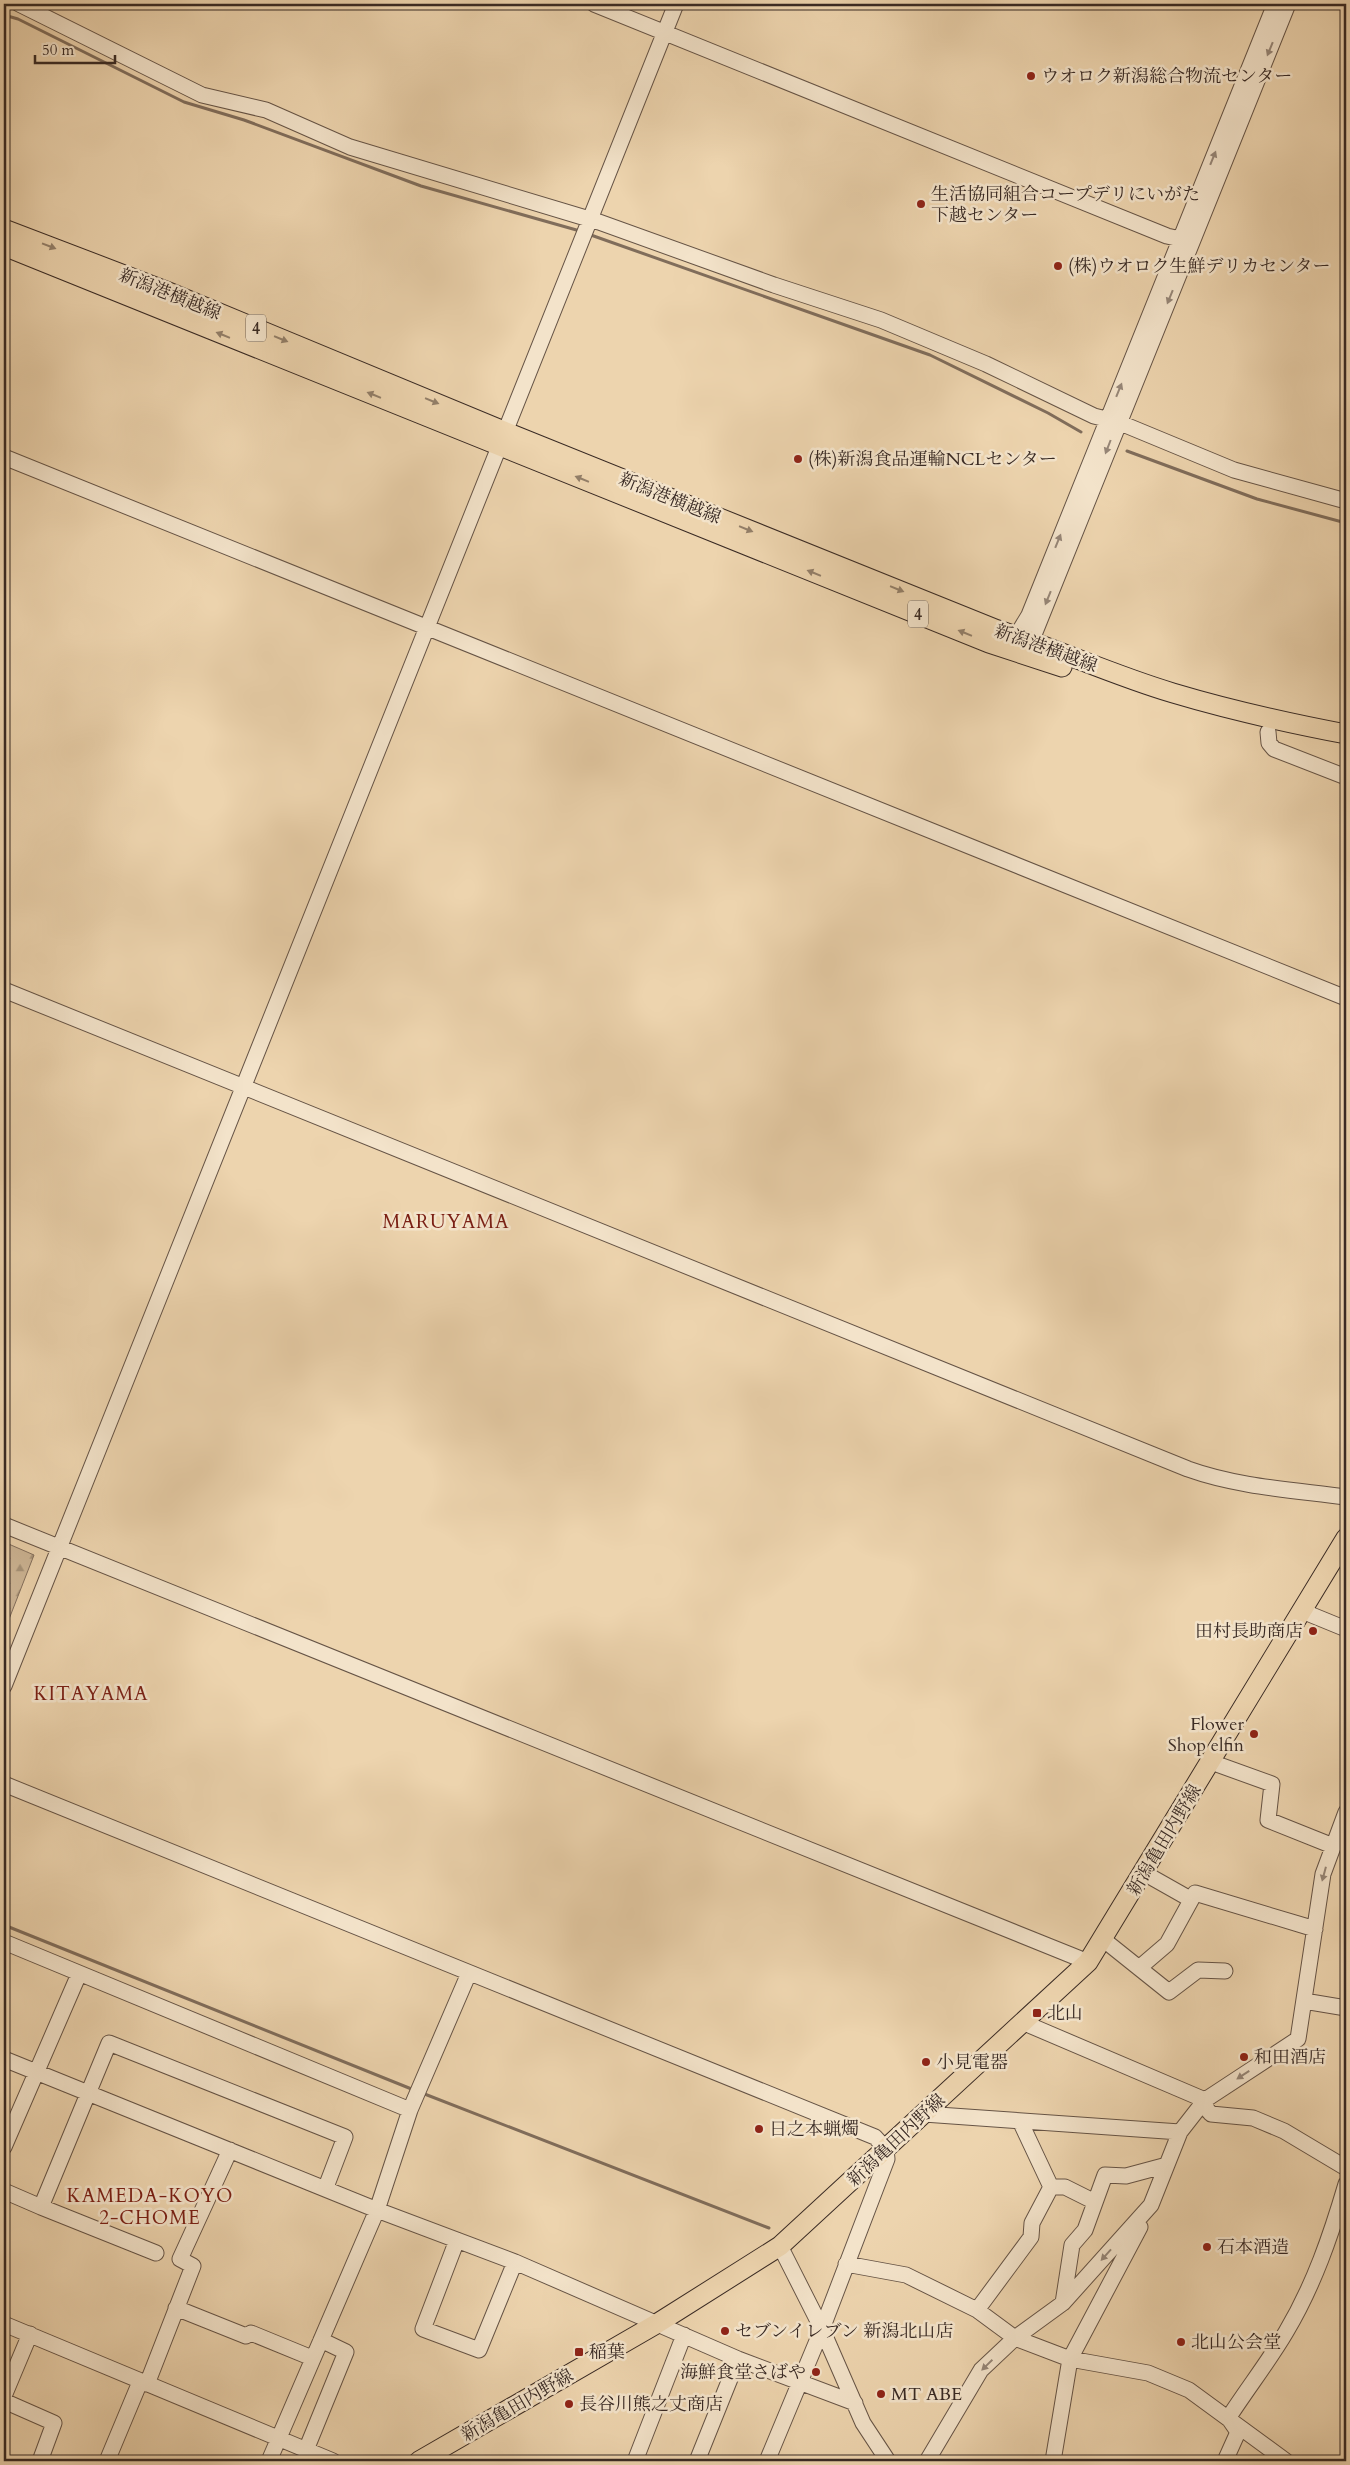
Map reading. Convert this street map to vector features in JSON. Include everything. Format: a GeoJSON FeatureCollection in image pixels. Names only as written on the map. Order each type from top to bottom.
{"type":"FeatureCollection","features":[{"type":"Feature","properties":{"kind":"main road","name":"新潟港横越線"},"geometry":{"type":"LineString","coordinates":[[4,229],[166,291],[503,439],[980,639],[1052,651],[1172,693],[1269,719],[1346,734]]}},
{"type":"Feature","properties":{"kind":"main road","name":"新潟港横越線"},"geometry":{"type":"LineString","coordinates":[[4,246],[503,439]]}},
{"type":"Feature","properties":{"kind":"main road","name":"新潟港横越線"},"geometry":{"type":"LineString","coordinates":[[1021,645],[1165,704],[1268,732],[1346,747]]}},
{"type":"Feature","properties":{"kind":"main road","name":"新潟亀田内野線"},"geometry":{"type":"LineString","coordinates":[[419,2461],[658,2323],[780,2246],[1088,1962],[1104,1940],[1282,1641],[1346,1538]]}},
{"type":"Feature","properties":{"kind":"street"},"geometry":{"type":"LineString","coordinates":[[19,4],[202,94],[266,110],[350,147],[589,219],[774,285],[881,320],[986,364],[1094,416],[1112,421],[1234,470],[1346,501]]}},
{"type":"Feature","properties":{"kind":"street"},"geometry":{"type":"LineString","coordinates":[[594,4],[1180,240]]}},
{"type":"Feature","properties":{"kind":"street"},"geometry":{"type":"LineString","coordinates":[[4,1686],[242,1086],[676,4]]}},
{"type":"Feature","properties":{"kind":"street"},"geometry":{"type":"LineString","coordinates":[[1112,421],[1180,240],[1275,4]]}},
{"type":"Feature","properties":{"kind":"street"},"geometry":{"type":"LineString","coordinates":[[1021,645],[1029,615],[1288,4]]}},
{"type":"Feature","properties":{"kind":"street"},"geometry":{"type":"LineString","coordinates":[[4,457],[1346,998]]}},
{"type":"Feature","properties":{"kind":"street"},"geometry":{"type":"LineString","coordinates":[[1268,732],[1269,743],[1274,749],[1346,777]]}},
{"type":"Feature","properties":{"kind":"street"},"geometry":{"type":"LineString","coordinates":[[4,990],[1188,1469],[1220,1478],[1346,1497]]}},
{"type":"Feature","properties":{"kind":"street"},"geometry":{"type":"LineString","coordinates":[[4,1525],[1088,1962]]}},
{"type":"Feature","properties":{"kind":"street"},"geometry":{"type":"LineString","coordinates":[[1302,1611],[1346,1629]]}},
{"type":"Feature","properties":{"kind":"street"},"geometry":{"type":"LineString","coordinates":[[1211,1762],[1272,1784],[1268,1820],[1333,1846]]}},
{"type":"Feature","properties":{"kind":"street"},"geometry":{"type":"LineString","coordinates":[[4,1784],[875,2137],[886,2149],[887,2159],[822,2329],[767,2461]]}},
{"type":"Feature","properties":{"kind":"street"},"geometry":{"type":"LineString","coordinates":[[1053,2461],[1070,2359],[1151,2205],[1180,2132],[1205,2100],[1298,2039],[1323,1874],[1346,1812]]}},
{"type":"Feature","properties":{"kind":"street"},"geometry":{"type":"LineString","coordinates":[[1144,1873],[1190,1899]]}},
{"type":"Feature","properties":{"kind":"street"},"geometry":{"type":"LineString","coordinates":[[1139,1968],[1167,1944],[1195,1893],[1314,1929]]}},
{"type":"Feature","properties":{"kind":"street"},"geometry":{"type":"LineString","coordinates":[[1104,1940],[1169,1992],[1198,1970],[1225,1971]]}},
{"type":"Feature","properties":{"kind":"street"},"geometry":{"type":"LineString","coordinates":[[4,1942],[410,2110]]}},
{"type":"Feature","properties":{"kind":"street"},"geometry":{"type":"LineString","coordinates":[[269,2461],[377,2210],[410,2110],[469,1973]]}},
{"type":"Feature","properties":{"kind":"street"},"geometry":{"type":"LineString","coordinates":[[4,2147],[79,1974]]}},
{"type":"Feature","properties":{"kind":"street"},"geometry":{"type":"LineString","coordinates":[[1304,2001],[1346,2008]]}},
{"type":"Feature","properties":{"kind":"street"},"geometry":{"type":"LineString","coordinates":[[1022,2022],[1205,2100]]}},
{"type":"Feature","properties":{"kind":"street"},"geometry":{"type":"LineString","coordinates":[[41,2208],[109,2043],[345,2137],[326,2187]]}},
{"type":"Feature","properties":{"kind":"street"},"geometry":{"type":"LineString","coordinates":[[4,2059],[326,2187],[377,2210],[515,2262],[738,2359],[855,2403]]}},
{"type":"Feature","properties":{"kind":"street"},"geometry":{"type":"LineString","coordinates":[[1205,2100],[1206,2108],[1211,2114],[1253,2118],[1284,2131],[1346,2168]]}},
{"type":"Feature","properties":{"kind":"street"},"geometry":{"type":"LineString","coordinates":[[924,2114],[1180,2132]]}},
{"type":"Feature","properties":{"kind":"street"},"geometry":{"type":"LineString","coordinates":[[1020,2121],[1050,2187]]}},
{"type":"Feature","properties":{"kind":"street"},"geometry":{"type":"LineString","coordinates":[[107,2461],[144,2383],[193,2266],[180,2259],[230,2150]]}},
{"type":"Feature","properties":{"kind":"street"},"geometry":{"type":"LineString","coordinates":[[1063,2303],[1072,2245],[1085,2230],[1105,2176],[1126,2176],[1167,2165]]}},
{"type":"Feature","properties":{"kind":"street"},"geometry":{"type":"LineString","coordinates":[[1229,2417],[1286,2333],[1317,2271],[1330,2238],[1346,2184]]}},
{"type":"Feature","properties":{"kind":"street"},"geometry":{"type":"LineString","coordinates":[[1050,2187],[1065,2187],[1095,2202]]}},
{"type":"Feature","properties":{"kind":"street"},"geometry":{"type":"LineString","coordinates":[[977,2310],[1031,2237],[1032,2223],[1050,2187]]}},
{"type":"Feature","properties":{"kind":"street"},"geometry":{"type":"LineString","coordinates":[[4,2191],[41,2208],[156,2254]]}},
{"type":"Feature","properties":{"kind":"street"},"geometry":{"type":"LineString","coordinates":[[927,2461],[981,2370],[1015,2338],[1063,2303],[1151,2205]]}},
{"type":"Feature","properties":{"kind":"street"},"geometry":{"type":"LineString","coordinates":[[457,2240],[423,2329],[479,2350],[515,2262]]}},
{"type":"Feature","properties":{"kind":"street"},"geometry":{"type":"LineString","coordinates":[[780,2246],[822,2329],[863,2423],[888,2461]]}},
{"type":"Feature","properties":{"kind":"street"},"geometry":{"type":"LineString","coordinates":[[846,2264],[906,2275],[977,2310],[1015,2338],[1070,2359],[1148,2372],[1189,2390],[1229,2417],[1286,2461]]}},
{"type":"Feature","properties":{"kind":"street"},"geometry":{"type":"LineString","coordinates":[[176,2308],[246,2336],[251,2333],[312,2358]]}},
{"type":"Feature","properties":{"kind":"street"},"geometry":{"type":"LineString","coordinates":[[4,2324],[333,2461]]}},
{"type":"Feature","properties":{"kind":"street"},"geometry":{"type":"LineString","coordinates":[[4,2396],[30,2334]]}},
{"type":"Feature","properties":{"kind":"street"},"geometry":{"type":"LineString","coordinates":[[634,2461],[684,2335]]}},
{"type":"Feature","properties":{"kind":"street"},"geometry":{"type":"LineString","coordinates":[[306,2450],[346,2352],[320,2340]]}},
{"type":"Feature","properties":{"kind":"street"},"geometry":{"type":"LineString","coordinates":[[697,2461],[738,2359]]}},
{"type":"Feature","properties":{"kind":"street"},"geometry":{"type":"LineString","coordinates":[[4,2401],[54,2423],[40,2461]]}},
{"type":"Feature","properties":{"kind":"street"},"geometry":{"type":"LineString","coordinates":[[1225,2461],[1238,2432],[1229,2417]]}},
{"type":"Feature","properties":{"kind":"green space"},"geometry":{"type":"Polygon","coordinates":[[[4,1542],[34,1555],[4,1632],[4,1542]]]}},
{"type":"Feature","properties":{"kind":"waterway"},"geometry":{"type":"LineString","coordinates":[[4,15],[18,19],[184,102],[244,120],[421,186],[580,231]]}},
{"type":"Feature","properties":{"kind":"waterway"},"geometry":{"type":"LineString","coordinates":[[588,234],[930,355],[1048,413],[1081,432]]}},
{"type":"Feature","properties":{"kind":"waterway"},"geometry":{"type":"LineString","coordinates":[[1127,451],[1257,499],[1346,523]]}},
{"type":"Feature","properties":{"kind":"waterway"},"geometry":{"type":"LineString","coordinates":[[4,1925],[414,2090]]}},
{"type":"Feature","properties":{"kind":"waterway"},"geometry":{"type":"LineString","coordinates":[[422,2093],[769,2228]]}},
{"type":"Feature","properties":{"kind":"place","name":"ウオロク新潟総合物流センター"},"geometry":{"type":"Point","coordinates":[1031,76]}},
{"type":"Feature","properties":{"kind":"place","name":"生活協同組合コープデリにいがた 下越センター"},"geometry":{"type":"Point","coordinates":[921,204]}},
{"type":"Feature","properties":{"kind":"place","name":"(株)ウオロク生鮮デリカセンター"},"geometry":{"type":"Point","coordinates":[1058,266]}},
{"type":"Feature","properties":{"kind":"place","name":"(株)新潟食品運輸NCLセンター"},"geometry":{"type":"Point","coordinates":[798,459]}},
{"type":"Feature","properties":{"kind":"place","name":"田村長助商店"},"geometry":{"type":"Point","coordinates":[1313,1631]}},
{"type":"Feature","properties":{"kind":"place","name":"Flower Shop elfin"},"geometry":{"type":"Point","coordinates":[1254,1734]}},
{"type":"Feature","properties":{"kind":"place","name":"北山"},"geometry":{"type":"Point","coordinates":[1037,2013]}},
{"type":"Feature","properties":{"kind":"place","name":"和田酒店"},"geometry":{"type":"Point","coordinates":[1244,2057]}},
{"type":"Feature","properties":{"kind":"place","name":"小見電器"},"geometry":{"type":"Point","coordinates":[926,2062]}},
{"type":"Feature","properties":{"kind":"place","name":"日之本蝋燭"},"geometry":{"type":"Point","coordinates":[759,2129]}},
{"type":"Feature","properties":{"kind":"place","name":"石本酒造"},"geometry":{"type":"Point","coordinates":[1207,2247]}},
{"type":"Feature","properties":{"kind":"place","name":"セブンイレブン 新潟北山店"},"geometry":{"type":"Point","coordinates":[725,2331]}},
{"type":"Feature","properties":{"kind":"place","name":"北山公会堂"},"geometry":{"type":"Point","coordinates":[1181,2342]}},
{"type":"Feature","properties":{"kind":"place","name":"稲葉"},"geometry":{"type":"Point","coordinates":[579,2352]}},
{"type":"Feature","properties":{"kind":"place","name":"海鮮食堂さばや"},"geometry":{"type":"Point","coordinates":[816,2372]}},
{"type":"Feature","properties":{"kind":"place","name":"MT ABE"},"geometry":{"type":"Point","coordinates":[881,2394]}},
{"type":"Feature","properties":{"kind":"place","name":"長谷川熊之丈商店"},"geometry":{"type":"Point","coordinates":[569,2404]}},
{"type":"Feature","properties":{"kind":"district","name":"MARUYAMA"},"geometry":{"type":"Point","coordinates":[446,1221]}},
{"type":"Feature","properties":{"kind":"district","name":"KITAYAMA"},"geometry":{"type":"Point","coordinates":[91,1693]}},
{"type":"Feature","properties":{"kind":"district","name":"KAMEDA-KOYO 2-CHOME"},"geometry":{"type":"Point","coordinates":[150,2206]}}]}
